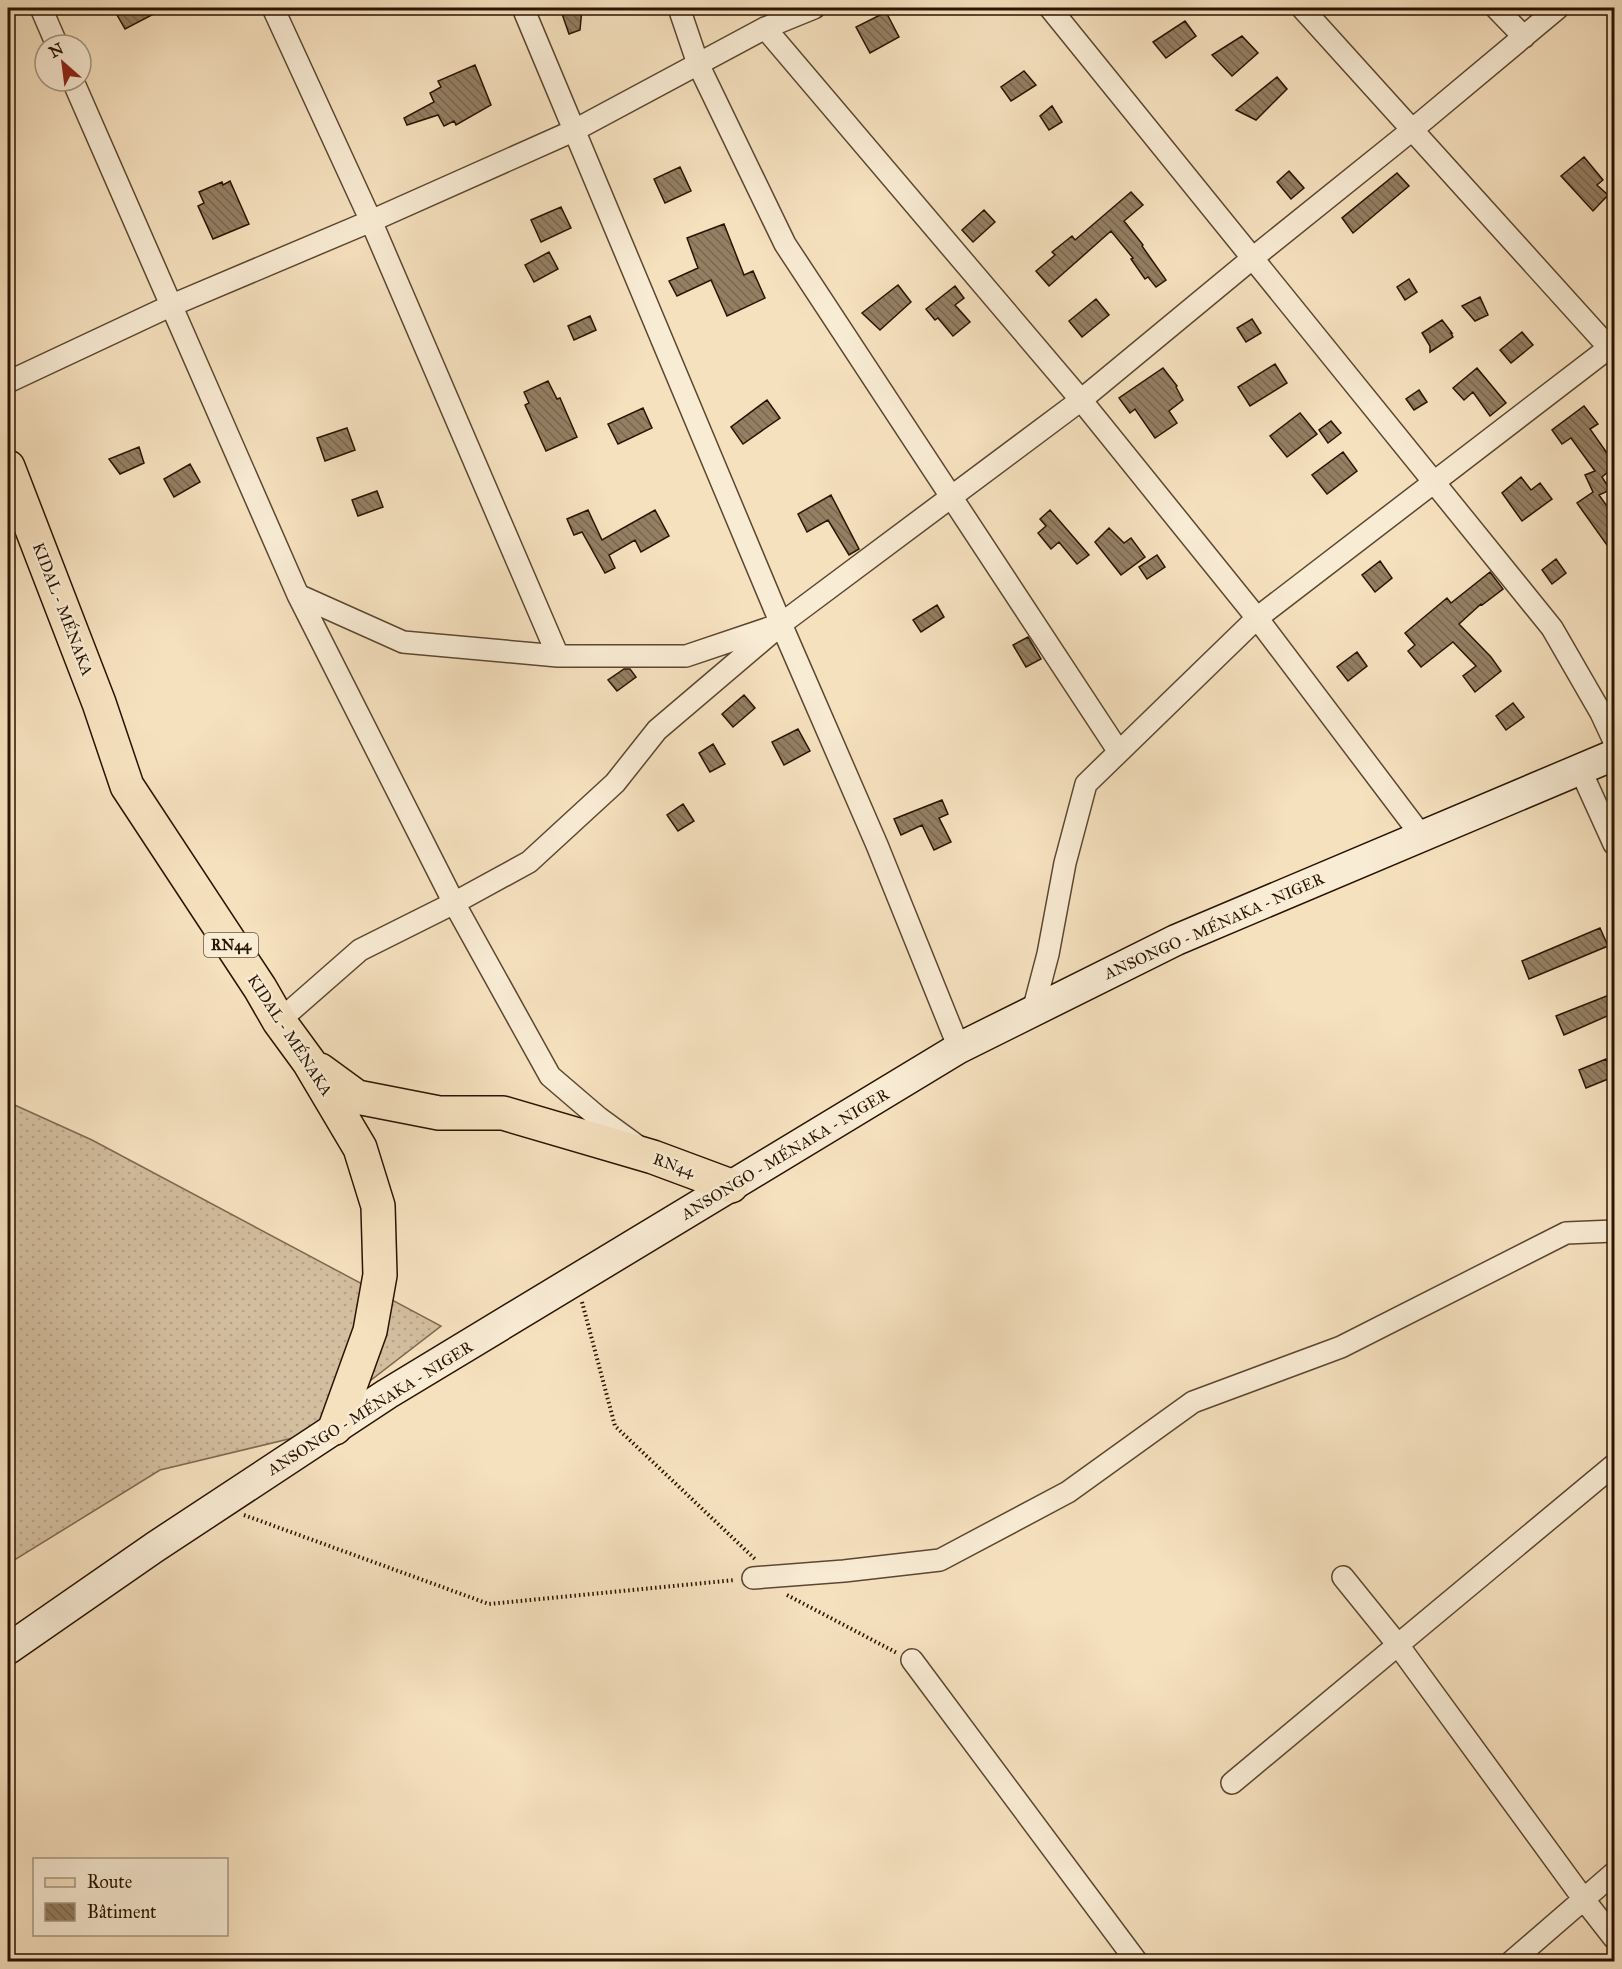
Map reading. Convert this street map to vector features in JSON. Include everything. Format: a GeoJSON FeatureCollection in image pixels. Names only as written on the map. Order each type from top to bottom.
{"type":"FeatureCollection","features":[{"type":"Feature","properties":{"kind":"main road","name":"KIDAL - MÉNAKA"},"geometry":{"type":"LineString","coordinates":[[8,467],[99,703],[127,786],[260,988],[279,1021],[309,1062],[360,1148],[378,1206],[380,1275],[370,1331],[335,1428]]}},
{"type":"Feature","properties":{"kind":"main road","name":"ANSONGO - MÉNAKA - NIGER"},"geometry":{"type":"LineString","coordinates":[[8,1649],[218,1505],[387,1394],[959,1048],[1176,940],[1614,755]]}},
{"type":"Feature","properties":{"kind":"main road","name":"RN44"},"geometry":{"type":"LineString","coordinates":[[309,1062],[357,1097],[439,1113],[503,1113],[653,1157],[731,1186]]}},
{"type":"Feature","properties":{"kind":"street"},"geometry":{"type":"LineString","coordinates":[[41,8],[52,33]]}},
{"type":"Feature","properties":{"kind":"street"},"geometry":{"type":"LineString","coordinates":[[273,8],[372,220],[558,656]]}},
{"type":"Feature","properties":{"kind":"street"},"geometry":{"type":"LineString","coordinates":[[523,8],[781,624],[877,844],[959,1048]]}},
{"type":"Feature","properties":{"kind":"street"},"geometry":{"type":"LineString","coordinates":[[680,8],[698,64],[785,244],[1119,752]]}},
{"type":"Feature","properties":{"kind":"street"},"geometry":{"type":"LineString","coordinates":[[8,382],[170,306],[573,131],[765,28],[814,8]]}},
{"type":"Feature","properties":{"kind":"street"},"geometry":{"type":"LineString","coordinates":[[1050,8],[1254,257],[1552,628],[1608,707],[1614,741]]}},
{"type":"Feature","properties":{"kind":"street"},"geometry":{"type":"LineString","coordinates":[[1033,1011],[1048,954],[1065,863],[1086,784],[1257,618],[1613,348],[1302,8]]}},
{"type":"Feature","properties":{"kind":"street"},"geometry":{"type":"LineString","coordinates":[[1496,8],[1524,37]]}},
{"type":"Feature","properties":{"kind":"street"},"geometry":{"type":"LineString","coordinates":[[279,1021],[360,950],[529,862],[615,783],[657,730],[781,624],[1081,400],[1558,8]]}},
{"type":"Feature","properties":{"kind":"street"},"geometry":{"type":"LineString","coordinates":[[765,28],[1081,400],[1257,618],[1421,835]]}},
{"type":"Feature","properties":{"kind":"street"},"geometry":{"type":"LineString","coordinates":[[78,93],[298,595],[454,903],[550,1076],[598,1118],[653,1157]]}},
{"type":"Feature","properties":{"kind":"street"},"geometry":{"type":"LineString","coordinates":[[298,595],[403,642],[558,656],[686,656],[781,624]]}},
{"type":"Feature","properties":{"kind":"street"},"geometry":{"type":"LineString","coordinates":[[1580,769],[1614,844]]}},
{"type":"Feature","properties":{"kind":"street"},"geometry":{"type":"LineString","coordinates":[[763,1577],[940,1560],[1068,1492],[1193,1402],[1341,1347],[1566,1233],[1614,1231]]}},
{"type":"Feature","properties":{"kind":"street"},"geometry":{"type":"LineString","coordinates":[[1232,1783],[1614,1465]]}},
{"type":"Feature","properties":{"kind":"street"},"geometry":{"type":"LineString","coordinates":[[1343,1576],[1398,1645],[1614,1938]]}},
{"type":"Feature","properties":{"kind":"street"},"geometry":{"type":"LineString","coordinates":[[912,1660],[1137,1962]]}},
{"type":"Feature","properties":{"kind":"street"},"geometry":{"type":"LineString","coordinates":[[1511,1962],[1585,1901],[1614,1873]]}},
{"type":"Feature","properties":{"kind":"path"},"geometry":{"type":"LineString","coordinates":[[576,1281],[615,1426],[763,1577],[802,1604],[912,1660]]}},
{"type":"Feature","properties":{"kind":"path"},"geometry":{"type":"LineString","coordinates":[[218,1505],[489,1604],[763,1577],[802,1604]]}},
{"type":"Feature","properties":{"kind":"shaded area"},"geometry":{"type":"Polygon","coordinates":[[[8,1102],[92,1140],[441,1326],[297,1437],[160,1470],[8,1564],[8,1102]]]}},
{"type":"Feature","properties":{"kind":"building"},"geometry":{"type":"Polygon","coordinates":[[[126,8],[165,8],[125,29],[116,13],[126,8]]]}},
{"type":"Feature","properties":{"kind":"building"},"geometry":{"type":"Polygon","coordinates":[[[560,8],[582,8],[580,30],[569,34],[560,8]]]}},
{"type":"Feature","properties":{"kind":"building"},"geometry":{"type":"Polygon","coordinates":[[[886,12],[899,37],[870,53],[856,27],[886,12]]]}},
{"type":"Feature","properties":{"kind":"building"},"geometry":{"type":"Polygon","coordinates":[[[1185,21],[1196,36],[1166,58],[1153,42],[1185,21]]]}},
{"type":"Feature","properties":{"kind":"building"},"geometry":{"type":"Polygon","coordinates":[[[1242,36],[1258,53],[1232,76],[1212,55],[1242,36]]]}},
{"type":"Feature","properties":{"kind":"building"},"geometry":{"type":"Polygon","coordinates":[[[475,65],[491,105],[456,125],[454,121],[444,126],[438,115],[407,125],[404,118],[434,102],[430,93],[441,87],[438,81],[475,65]]]}},
{"type":"Feature","properties":{"kind":"building"},"geometry":{"type":"Polygon","coordinates":[[[1024,71],[1036,85],[1011,101],[1001,87],[1024,71]]]}},
{"type":"Feature","properties":{"kind":"building"},"geometry":{"type":"Polygon","coordinates":[[[1277,77],[1287,89],[1256,120],[1236,110],[1277,77]]]}},
{"type":"Feature","properties":{"kind":"building"},"geometry":{"type":"Polygon","coordinates":[[[1052,106],[1062,122],[1049,130],[1040,116],[1052,106]]]}},
{"type":"Feature","properties":{"kind":"building"},"geometry":{"type":"Polygon","coordinates":[[[1584,157],[1603,180],[1597,185],[1608,195],[1593,211],[1561,176],[1584,157]]]}},
{"type":"Feature","properties":{"kind":"building"},"geometry":{"type":"Polygon","coordinates":[[[680,167],[691,191],[665,203],[654,179],[680,167]]]}},
{"type":"Feature","properties":{"kind":"building"},"geometry":{"type":"Polygon","coordinates":[[[1289,171],[1304,188],[1291,199],[1277,182],[1289,171]]]}},
{"type":"Feature","properties":{"kind":"building"},"geometry":{"type":"Polygon","coordinates":[[[1397,173],[1409,186],[1353,233],[1342,218],[1397,173]]]}},
{"type":"Feature","properties":{"kind":"building"},"geometry":{"type":"Polygon","coordinates":[[[230,181],[249,224],[213,239],[198,206],[204,203],[199,192],[230,181]]]}},
{"type":"Feature","properties":{"kind":"building"},"geometry":{"type":"Polygon","coordinates":[[[1131,192],[1143,205],[1124,221],[1166,280],[1156,287],[1148,277],[1145,279],[1131,259],[1133,258],[1111,231],[1049,286],[1036,271],[1055,255],[1052,252],[1072,236],[1075,240],[1131,192]]]}},
{"type":"Feature","properties":{"kind":"building"},"geometry":{"type":"Polygon","coordinates":[[[561,207],[571,228],[541,242],[531,220],[561,207]]]}},
{"type":"Feature","properties":{"kind":"building"},"geometry":{"type":"Polygon","coordinates":[[[984,210],[995,222],[973,242],[962,230],[984,210]]]}},
{"type":"Feature","properties":{"kind":"building"},"geometry":{"type":"Polygon","coordinates":[[[724,224],[744,275],[753,271],[765,298],[727,316],[711,280],[677,296],[669,281],[698,268],[687,238],[724,224]]]}},
{"type":"Feature","properties":{"kind":"building"},"geometry":{"type":"Polygon","coordinates":[[[549,252],[558,269],[534,282],[525,265],[549,252]]]}},
{"type":"Feature","properties":{"kind":"building"},"geometry":{"type":"Polygon","coordinates":[[[1409,279],[1417,292],[1405,300],[1397,287],[1409,279]]]}},
{"type":"Feature","properties":{"kind":"building"},"geometry":{"type":"Polygon","coordinates":[[[898,285],[911,302],[880,330],[862,313],[898,285]]]}},
{"type":"Feature","properties":{"kind":"building"},"geometry":{"type":"Polygon","coordinates":[[[955,286],[964,298],[955,305],[970,322],[953,336],[938,318],[935,320],[926,309],[955,286]]]}},
{"type":"Feature","properties":{"kind":"building"},"geometry":{"type":"Polygon","coordinates":[[[1480,297],[1488,315],[1475,321],[1462,306],[1480,297]]]}},
{"type":"Feature","properties":{"kind":"building"},"geometry":{"type":"Polygon","coordinates":[[[1096,299],[1109,315],[1082,337],[1069,321],[1096,299]]]}},
{"type":"Feature","properties":{"kind":"building"},"geometry":{"type":"Polygon","coordinates":[[[590,316],[596,330],[574,340],[568,326],[590,316]]]}},
{"type":"Feature","properties":{"kind":"building"},"geometry":{"type":"Polygon","coordinates":[[[1252,319],[1261,333],[1246,342],[1237,328],[1252,319]]]}},
{"type":"Feature","properties":{"kind":"building"},"geometry":{"type":"Polygon","coordinates":[[[1442,320],[1453,337],[1430,352],[1430,346],[1422,333],[1442,320]]]}},
{"type":"Feature","properties":{"kind":"building"},"geometry":{"type":"Polygon","coordinates":[[[1522,332],[1533,345],[1511,363],[1500,350],[1522,332]]]}},
{"type":"Feature","properties":{"kind":"building"},"geometry":{"type":"Polygon","coordinates":[[[1275,364],[1287,383],[1250,406],[1238,387],[1275,364]]]}},
{"type":"Feature","properties":{"kind":"building"},"geometry":{"type":"Polygon","coordinates":[[[1163,368],[1177,386],[1183,400],[1169,411],[1177,423],[1155,438],[1135,409],[1130,413],[1119,398],[1163,368]]]}},
{"type":"Feature","properties":{"kind":"building"},"geometry":{"type":"Polygon","coordinates":[[[1477,368],[1506,403],[1490,416],[1473,392],[1464,400],[1453,388],[1477,368]]]}},
{"type":"Feature","properties":{"kind":"building"},"geometry":{"type":"Polygon","coordinates":[[[548,381],[557,399],[560,398],[577,437],[546,451],[525,405],[529,403],[524,392],[548,381]]]}},
{"type":"Feature","properties":{"kind":"building"},"geometry":{"type":"Polygon","coordinates":[[[1419,390],[1427,402],[1414,410],[1406,399],[1419,390]]]}},
{"type":"Feature","properties":{"kind":"building"},"geometry":{"type":"Polygon","coordinates":[[[767,400],[780,418],[743,444],[731,427],[767,400]]]}},
{"type":"Feature","properties":{"kind":"building"},"geometry":{"type":"Polygon","coordinates":[[[1584,406],[1598,424],[1590,429],[1614,463],[1614,467],[1602,477],[1610,490],[1599,495],[1614,516],[1614,555],[1577,503],[1593,492],[1585,475],[1595,471],[1571,438],[1562,444],[1552,430],[1584,406]]]}},
{"type":"Feature","properties":{"kind":"building"},"geometry":{"type":"Polygon","coordinates":[[[643,408],[652,428],[618,444],[608,424],[643,408]]]}},
{"type":"Feature","properties":{"kind":"building"},"geometry":{"type":"Polygon","coordinates":[[[1300,413],[1317,434],[1287,457],[1270,436],[1300,413]]]}},
{"type":"Feature","properties":{"kind":"building"},"geometry":{"type":"Polygon","coordinates":[[[1331,421],[1341,433],[1328,443],[1319,430],[1331,421]]]}},
{"type":"Feature","properties":{"kind":"building"},"geometry":{"type":"Polygon","coordinates":[[[347,428],[355,450],[325,461],[317,438],[347,428]]]}},
{"type":"Feature","properties":{"kind":"building"},"geometry":{"type":"Polygon","coordinates":[[[139,447],[144,463],[120,474],[109,459],[139,447]]]}},
{"type":"Feature","properties":{"kind":"building"},"geometry":{"type":"Polygon","coordinates":[[[1343,452],[1357,471],[1327,494],[1312,475],[1343,452]]]}},
{"type":"Feature","properties":{"kind":"building"},"geometry":{"type":"Polygon","coordinates":[[[190,464],[200,482],[174,497],[164,479],[190,464]]]}},
{"type":"Feature","properties":{"kind":"building"},"geometry":{"type":"Polygon","coordinates":[[[1521,477],[1531,490],[1540,483],[1552,499],[1522,521],[1502,493],[1521,477]]]}},
{"type":"Feature","properties":{"kind":"building"},"geometry":{"type":"Polygon","coordinates":[[[377,491],[383,507],[358,516],[352,500],[377,491]]]}},
{"type":"Feature","properties":{"kind":"building"},"geometry":{"type":"Polygon","coordinates":[[[831,495],[859,549],[849,555],[828,520],[807,532],[798,514],[831,495]]]}},
{"type":"Feature","properties":{"kind":"building"},"geometry":{"type":"Polygon","coordinates":[[[588,510],[602,540],[655,510],[669,536],[641,552],[635,540],[609,555],[615,568],[605,573],[582,532],[574,535],[567,519],[588,510]]]}},
{"type":"Feature","properties":{"kind":"building"},"geometry":{"type":"Polygon","coordinates":[[[1050,510],[1089,555],[1077,564],[1059,542],[1051,549],[1038,533],[1046,526],[1040,519],[1050,510]]]}},
{"type":"Feature","properties":{"kind":"building"},"geometry":{"type":"Polygon","coordinates":[[[1109,528],[1124,543],[1131,538],[1145,557],[1121,575],[1095,542],[1109,528]]]}},
{"type":"Feature","properties":{"kind":"building"},"geometry":{"type":"Polygon","coordinates":[[[1157,555],[1165,567],[1147,579],[1139,567],[1157,555]]]}},
{"type":"Feature","properties":{"kind":"building"},"geometry":{"type":"Polygon","coordinates":[[[1556,559],[1566,573],[1552,584],[1542,570],[1556,559]]]}},
{"type":"Feature","properties":{"kind":"building"},"geometry":{"type":"Polygon","coordinates":[[[1380,561],[1392,578],[1375,592],[1362,575],[1380,561]]]}},
{"type":"Feature","properties":{"kind":"building"},"geometry":{"type":"Polygon","coordinates":[[[1490,572],[1503,589],[1481,604],[1459,624],[1491,657],[1501,671],[1475,692],[1463,676],[1476,666],[1453,642],[1421,667],[1408,651],[1415,645],[1405,633],[1447,598],[1451,603],[1490,572]]]}},
{"type":"Feature","properties":{"kind":"building"},"geometry":{"type":"Polygon","coordinates":[[[937,605],[944,617],[921,632],[913,620],[937,605]]]}},
{"type":"Feature","properties":{"kind":"building"},"geometry":{"type":"Polygon","coordinates":[[[1028,637],[1041,659],[1026,667],[1013,645],[1028,637]]]}},
{"type":"Feature","properties":{"kind":"building"},"geometry":{"type":"Polygon","coordinates":[[[1357,652],[1367,666],[1348,681],[1337,667],[1357,652]]]}},
{"type":"Feature","properties":{"kind":"building"},"geometry":{"type":"Polygon","coordinates":[[[624,669],[630,669],[636,677],[617,691],[608,680],[624,669]]]}},
{"type":"Feature","properties":{"kind":"building"},"geometry":{"type":"Polygon","coordinates":[[[744,695],[755,708],[733,727],[722,714],[744,695]]]}},
{"type":"Feature","properties":{"kind":"building"},"geometry":{"type":"Polygon","coordinates":[[[1513,703],[1524,717],[1506,730],[1496,716],[1513,703]]]}},
{"type":"Feature","properties":{"kind":"building"},"geometry":{"type":"Polygon","coordinates":[[[798,729],[810,751],[784,765],[772,742],[798,729]]]}},
{"type":"Feature","properties":{"kind":"building"},"geometry":{"type":"Polygon","coordinates":[[[713,744],[725,764],[710,772],[699,753],[713,744]]]}},
{"type":"Feature","properties":{"kind":"building"},"geometry":{"type":"Polygon","coordinates":[[[942,800],[948,814],[939,818],[951,842],[934,850],[922,825],[901,835],[894,819],[942,800]]]}},
{"type":"Feature","properties":{"kind":"building"},"geometry":{"type":"Polygon","coordinates":[[[683,804],[694,821],[678,831],[667,815],[683,804]]]}},
{"type":"Feature","properties":{"kind":"building"},"geometry":{"type":"Polygon","coordinates":[[[1600,928],[1608,946],[1529,979],[1522,961],[1600,928]]]}},
{"type":"Feature","properties":{"kind":"building"},"geometry":{"type":"Polygon","coordinates":[[[1614,993],[1614,1013],[1564,1035],[1556,1016],[1614,993]]]}},
{"type":"Feature","properties":{"kind":"building"},"geometry":{"type":"Polygon","coordinates":[[[1606,1059],[1613,1077],[1586,1088],[1579,1070],[1606,1059]]]}}]}
